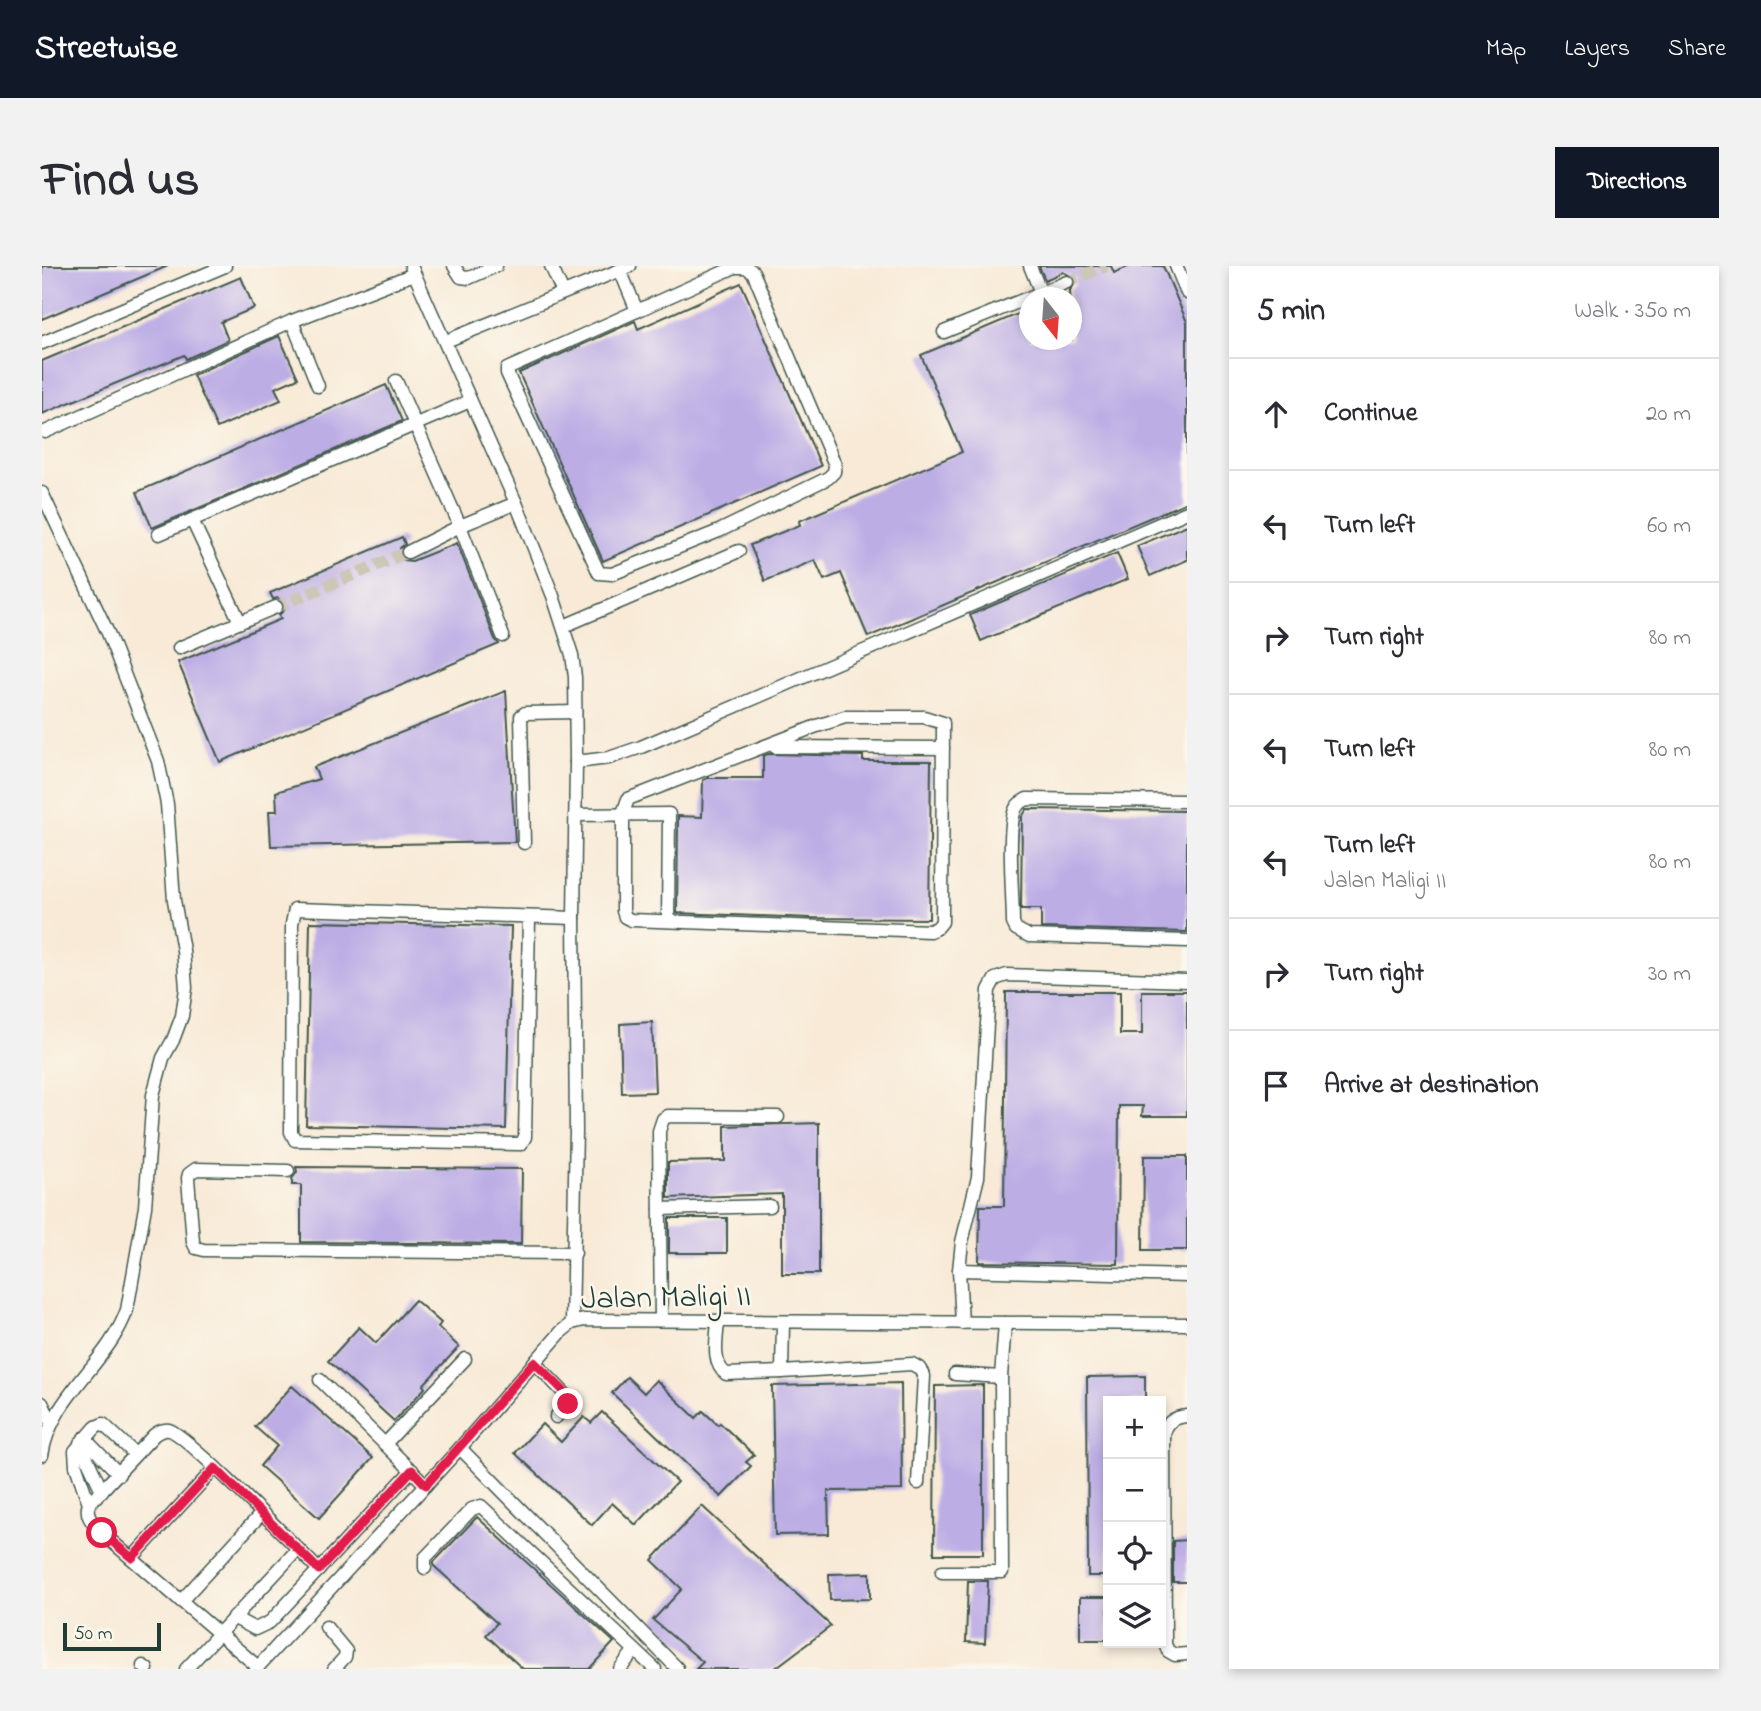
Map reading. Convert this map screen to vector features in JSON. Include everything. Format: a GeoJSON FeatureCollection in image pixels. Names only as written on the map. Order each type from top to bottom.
{"type":"FeatureCollection","features":[{"type":"Feature","properties":{"kind":"street"},"geometry":{"type":"LineString","coordinates":[[42,343],[225,266]]}},
{"type":"Feature","properties":{"kind":"street"},"geometry":{"type":"LineString","coordinates":[[454,266],[461,277],[469,278],[496,266]]}},
{"type":"Feature","properties":{"kind":"street"},"geometry":{"type":"LineString","coordinates":[[551,266],[563,293]]}},
{"type":"Feature","properties":{"kind":"street"},"geometry":{"type":"LineString","coordinates":[[1030,266],[1039,287]]}},
{"type":"Feature","properties":{"kind":"street"},"geometry":{"type":"LineString","coordinates":[[1176,266],[1187,293]]}},
{"type":"Feature","properties":{"kind":"street"},"geometry":{"type":"LineString","coordinates":[[735,267],[746,267],[753,272],[835,465],[834,472],[828,478],[719,531],[605,575],[599,573],[507,369],[637,311],[735,267]]}},
{"type":"Feature","properties":{"kind":"street"},"geometry":{"type":"LineString","coordinates":[[446,341],[625,268],[637,311]]}},
{"type":"Feature","properties":{"kind":"street"},"geometry":{"type":"LineString","coordinates":[[45,432],[412,270],[446,341],[516,503],[564,626],[575,677],[575,1253],[572,1323]]}},
{"type":"Feature","properties":{"kind":"street"},"geometry":{"type":"LineString","coordinates":[[1055,287],[1067,282]]}},
{"type":"Feature","properties":{"kind":"street"},"geometry":{"type":"LineString","coordinates":[[944,332],[1019,302]]}},
{"type":"Feature","properties":{"kind":"street"},"geometry":{"type":"LineString","coordinates":[[292,321],[318,386]]}},
{"type":"Feature","properties":{"kind":"street"},"geometry":{"type":"LineString","coordinates":[[396,381],[460,526],[503,636]]}},
{"type":"Feature","properties":{"kind":"street"},"geometry":{"type":"LineString","coordinates":[[159,534],[470,401]]}},
{"type":"Feature","properties":{"kind":"street"},"geometry":{"type":"LineString","coordinates":[[42,493],[108,633],[163,778],[174,900],[183,950],[186,988],[181,1016],[173,1040],[163,1058],[153,1095],[145,1207],[127,1310],[122,1324],[110,1342],[51,1421],[42,1455]]}},
{"type":"Feature","properties":{"kind":"street"},"geometry":{"type":"LineString","coordinates":[[408,552],[460,526],[516,503]]}},
{"type":"Feature","properties":{"kind":"street"},"geometry":{"type":"LineString","coordinates":[[576,762],[610,758],[631,751],[1187,512]]}},
{"type":"Feature","properties":{"kind":"street"},"geometry":{"type":"LineString","coordinates":[[192,520],[240,622]]}},
{"type":"Feature","properties":{"kind":"street"},"geometry":{"type":"LineString","coordinates":[[564,626],[739,551]]}},
{"type":"Feature","properties":{"kind":"street"},"geometry":{"type":"LineString","coordinates":[[179,648],[276,607]]}},
{"type":"Feature","properties":{"kind":"street"},"geometry":{"type":"LineString","coordinates":[[524,843],[521,716],[525,713],[575,712]]}},
{"type":"Feature","properties":{"kind":"street"},"geometry":{"type":"LineString","coordinates":[[845,717],[912,717],[942,722],[942,922],[937,928],[930,931],[631,920],[624,914],[623,813],[628,799],[767,746],[845,717]]}},
{"type":"Feature","properties":{"kind":"street"},"geometry":{"type":"LineString","coordinates":[[767,746],[943,748]]}},
{"type":"Feature","properties":{"kind":"street"},"geometry":{"type":"LineString","coordinates":[[1187,801],[1027,799],[1014,811],[1012,827],[1013,923],[1021,933],[1029,936],[1187,941]]}},
{"type":"Feature","properties":{"kind":"street"},"geometry":{"type":"LineString","coordinates":[[575,815],[669,814],[668,921]]}},
{"type":"Feature","properties":{"kind":"street"},"geometry":{"type":"LineString","coordinates":[[529,918],[525,1137],[521,1144],[295,1140],[291,1132],[292,924],[295,909],[574,918]]}},
{"type":"Feature","properties":{"kind":"street"},"geometry":{"type":"LineString","coordinates":[[962,1323],[959,1270],[962,1242],[978,1177],[989,990],[995,979],[1007,975],[1187,981]]}},
{"type":"Feature","properties":{"kind":"street"},"geometry":{"type":"LineString","coordinates":[[661,1320],[659,1130],[663,1119],[668,1116],[778,1117]]}},
{"type":"Feature","properties":{"kind":"street"},"geometry":{"type":"LineString","coordinates":[[288,1171],[196,1168],[192,1171],[188,1178],[193,1242],[196,1248],[575,1253]]}},
{"type":"Feature","properties":{"kind":"street"},"geometry":{"type":"LineString","coordinates":[[660,1209],[771,1206]]}},
{"type":"Feature","properties":{"kind":"street"},"geometry":{"type":"LineString","coordinates":[[959,1270],[1187,1276]]}},
{"type":"Feature","properties":{"kind":"street","name":"Jalan Maligi II"},"geometry":{"type":"LineString","coordinates":[[257,1668],[572,1323],[584,1320],[661,1320],[1187,1324]]}},
{"type":"Feature","properties":{"kind":"street"},"geometry":{"type":"LineString","coordinates":[[718,1322],[717,1357],[721,1370],[726,1374],[912,1364],[919,1368],[924,1376],[918,1483]]}},
{"type":"Feature","properties":{"kind":"street"},"geometry":{"type":"LineString","coordinates":[[782,1372],[783,1323]]}},
{"type":"Feature","properties":{"kind":"street"},"geometry":{"type":"LineString","coordinates":[[942,1572],[1002,1572],[1001,1377],[1005,1323]]}},
{"type":"Feature","properties":{"kind":"street"},"geometry":{"type":"LineString","coordinates":[[385,1444],[465,1359]]}},
{"type":"Feature","properties":{"kind":"street"},"geometry":{"type":"LineString","coordinates":[[534,1362],[571,1400],[556,1417]]}},
{"type":"Feature","properties":{"kind":"street"},"geometry":{"type":"LineString","coordinates":[[955,1374],[1001,1377]]}},
{"type":"Feature","properties":{"kind":"street"},"geometry":{"type":"LineString","coordinates":[[320,1381],[426,1485]]}},
{"type":"Feature","properties":{"kind":"street"},"geometry":{"type":"LineString","coordinates":[[42,1403],[51,1421]]}},
{"type":"Feature","properties":{"kind":"street"},"geometry":{"type":"LineString","coordinates":[[1187,1416],[1172,1419],[1166,1426],[1164,1435],[1166,1644],[1168,1651],[1175,1655],[1187,1654]]}},
{"type":"Feature","properties":{"kind":"street"},"geometry":{"type":"LineString","coordinates":[[89,1504],[75,1458],[75,1451],[82,1441],[103,1424],[135,1454]]}},
{"type":"Feature","properties":{"kind":"street"},"geometry":{"type":"LineString","coordinates":[[257,1668],[92,1522],[87,1512],[89,1504],[135,1454],[159,1432],[168,1430],[182,1437],[319,1570]]}},
{"type":"Feature","properties":{"kind":"street"},"geometry":{"type":"LineString","coordinates":[[82,1441],[118,1474]]}},
{"type":"Feature","properties":{"kind":"street"},"geometry":{"type":"LineString","coordinates":[[82,1441],[102,1491]]}},
{"type":"Feature","properties":{"kind":"street"},"geometry":{"type":"LineString","coordinates":[[460,1448],[677,1668]]}},
{"type":"Feature","properties":{"kind":"street"},"geometry":{"type":"LineString","coordinates":[[132,1558],[215,1468]]}},
{"type":"Feature","properties":{"kind":"street"},"geometry":{"type":"LineString","coordinates":[[233,1617],[255,1629],[270,1622],[412,1470]]}},
{"type":"Feature","properties":{"kind":"street"},"geometry":{"type":"LineString","coordinates":[[425,1568],[425,1558],[472,1509],[481,1506],[654,1669]]}},
{"type":"Feature","properties":{"kind":"street"},"geometry":{"type":"LineString","coordinates":[[181,1601],[261,1514]]}},
{"type":"Feature","properties":{"kind":"street"},"geometry":{"type":"LineString","coordinates":[[186,1669],[298,1549]]}},
{"type":"Feature","properties":{"kind":"street"},"geometry":{"type":"LineString","coordinates":[[326,1627],[346,1651],[345,1657],[334,1669]]}},
{"type":"Feature","properties":{"kind":"street"},"geometry":{"type":"LineString","coordinates":[[620,1669],[634,1651]]}},
{"type":"Feature","properties":{"kind":"building"},"geometry":{"type":"Polygon","coordinates":[[[42,266],[168,266],[42,319],[42,266]]]}},
{"type":"Feature","properties":{"kind":"building"},"geometry":{"type":"Polygon","coordinates":[[[1039,266],[1111,266],[1114,273],[1130,266],[1163,266],[1187,322],[1187,502],[868,637],[841,573],[824,580],[815,560],[765,581],[750,545],[800,525],[799,521],[962,452],[921,355],[1019,314],[1019,350],[1082,350],[1082,287],[1072,287],[1075,278],[1063,272],[1045,280],[1039,266]]]}},
{"type":"Feature","properties":{"kind":"building"},"geometry":{"type":"Polygon","coordinates":[[[241,277],[254,308],[221,322],[228,340],[186,359],[184,355],[42,414],[42,361],[241,277]]]}},
{"type":"Feature","properties":{"kind":"building"},"geometry":{"type":"Polygon","coordinates":[[[741,283],[821,466],[603,561],[519,373],[635,321],[638,329],[741,283]]]}},
{"type":"Feature","properties":{"kind":"building"},"geometry":{"type":"Polygon","coordinates":[[[279,336],[298,378],[275,388],[281,400],[217,428],[193,375],[279,336]]]}},
{"type":"Feature","properties":{"kind":"building"},"geometry":{"type":"Polygon","coordinates":[[[386,385],[402,421],[152,528],[137,492],[386,385]]]}},
{"type":"Feature","properties":{"kind":"building"},"geometry":{"type":"Polygon","coordinates":[[[1187,525],[1187,560],[1150,576],[1137,546],[1187,525]]]}},
{"type":"Feature","properties":{"kind":"building"},"geometry":{"type":"Polygon","coordinates":[[[402,537],[405,544],[400,548],[400,555],[404,560],[412,561],[457,543],[499,644],[220,762],[178,662],[281,619],[279,615],[285,609],[284,603],[278,598],[273,599],[270,593],[402,537]]]}},
{"type":"Feature","properties":{"kind":"building"},"geometry":{"type":"Polygon","coordinates":[[[1117,553],[1128,579],[981,641],[970,615],[1117,553]]]}},
{"type":"Feature","properties":{"kind":"building"},"geometry":{"type":"Polygon","coordinates":[[[506,691],[515,842],[271,846],[269,811],[277,811],[276,792],[319,779],[314,767],[506,691]]]}},
{"type":"Feature","properties":{"kind":"building"},"geometry":{"type":"Polygon","coordinates":[[[763,756],[863,756],[863,761],[931,761],[929,919],[677,913],[678,816],[702,817],[703,780],[763,778],[763,756]]]}},
{"type":"Feature","properties":{"kind":"building"},"geometry":{"type":"Polygon","coordinates":[[[1027,809],[1187,811],[1187,932],[1041,928],[1041,909],[1021,909],[1022,817],[1027,809]]]}},
{"type":"Feature","properties":{"kind":"building"},"geometry":{"type":"Polygon","coordinates":[[[310,922],[511,926],[506,1129],[306,1125],[310,922]]]}},
{"type":"Feature","properties":{"kind":"building"},"geometry":{"type":"Polygon","coordinates":[[[1142,991],[1187,991],[1187,1116],[1142,1116],[1143,1106],[1119,1106],[1118,1264],[979,1262],[980,1206],[1004,1206],[1006,992],[1120,992],[1120,1034],[1142,1034],[1142,991]]]}},
{"type":"Feature","properties":{"kind":"building"},"geometry":{"type":"Polygon","coordinates":[[[652,1022],[655,1092],[622,1093],[620,1024],[652,1022]]]}},
{"type":"Feature","properties":{"kind":"building"},"geometry":{"type":"Polygon","coordinates":[[[819,1123],[819,1274],[782,1274],[782,1194],[668,1198],[668,1162],[725,1161],[725,1126],[819,1123]]]}},
{"type":"Feature","properties":{"kind":"building"},"geometry":{"type":"Polygon","coordinates":[[[1144,1156],[1187,1156],[1187,1250],[1143,1250],[1144,1156]]]}},
{"type":"Feature","properties":{"kind":"building"},"geometry":{"type":"Polygon","coordinates":[[[296,1167],[522,1169],[521,1244],[301,1242],[301,1185],[292,1185],[296,1167]]]}},
{"type":"Feature","properties":{"kind":"building"},"geometry":{"type":"Polygon","coordinates":[[[669,1218],[727,1218],[727,1253],[669,1253],[669,1218]]]}},
{"type":"Feature","properties":{"kind":"building"},"geometry":{"type":"Polygon","coordinates":[[[415,1300],[441,1323],[438,1327],[459,1347],[394,1421],[328,1361],[359,1327],[376,1343],[415,1300]]]}},
{"type":"Feature","properties":{"kind":"building"},"geometry":{"type":"Polygon","coordinates":[[[1145,1376],[1145,1396],[1103,1396],[1103,1576],[1088,1576],[1087,1377],[1145,1376]]]}},
{"type":"Feature","properties":{"kind":"building"},"geometry":{"type":"Polygon","coordinates":[[[627,1377],[644,1393],[656,1380],[696,1418],[703,1411],[718,1425],[720,1423],[754,1455],[746,1462],[751,1466],[721,1497],[612,1393],[627,1377]]]}},
{"type":"Feature","properties":{"kind":"building"},"geometry":{"type":"Polygon","coordinates":[[[901,1383],[902,1490],[828,1491],[829,1534],[775,1535],[772,1386],[901,1383]]]}},
{"type":"Feature","properties":{"kind":"building"},"geometry":{"type":"Polygon","coordinates":[[[983,1385],[983,1554],[934,1554],[935,1386],[983,1385]]]}},
{"type":"Feature","properties":{"kind":"building"},"geometry":{"type":"Polygon","coordinates":[[[292,1386],[373,1458],[319,1518],[260,1466],[277,1446],[255,1427],[292,1386]]]}},
{"type":"Feature","properties":{"kind":"building"},"geometry":{"type":"Polygon","coordinates":[[[602,1412],[677,1482],[636,1525],[612,1503],[592,1525],[515,1453],[542,1424],[561,1442],[584,1417],[591,1423],[602,1412]]]}},
{"type":"Feature","properties":{"kind":"building"},"geometry":{"type":"Polygon","coordinates":[[[702,1506],[831,1626],[774,1669],[696,1669],[703,1662],[653,1620],[682,1589],[652,1560],[702,1506]]]}},
{"type":"Feature","properties":{"kind":"building"},"geometry":{"type":"Polygon","coordinates":[[[477,1517],[614,1642],[589,1669],[523,1669],[486,1635],[497,1623],[434,1566],[434,1562],[477,1517]]]}},
{"type":"Feature","properties":{"kind":"building"},"geometry":{"type":"Polygon","coordinates":[[[1187,1540],[1187,1582],[1173,1582],[1173,1541],[1187,1540]]]}},
{"type":"Feature","properties":{"kind":"building"},"geometry":{"type":"Polygon","coordinates":[[[870,1573],[870,1599],[830,1600],[829,1574],[870,1573]]]}},
{"type":"Feature","properties":{"kind":"building"},"geometry":{"type":"Polygon","coordinates":[[[968,1581],[988,1581],[985,1643],[966,1642],[968,1581]]]}},
{"type":"Feature","properties":{"kind":"building"},"geometry":{"type":"Polygon","coordinates":[[[1080,1597],[1103,1597],[1103,1640],[1080,1640],[1080,1597]]]}},
{"type":"Feature","properties":{"kind":"tunnel"},"geometry":{"type":"LineString","coordinates":[[1067,282],[1106,266]]}},
{"type":"Feature","properties":{"kind":"tunnel"},"geometry":{"type":"LineString","coordinates":[[276,607],[408,552]]}},
{"type":"Feature","properties":{"kind":"route"},"geometry":{"type":"LineString","coordinates":[[102,1533],[132,1558],[215,1468],[319,1570],[412,1470],[426,1485],[534,1362],[569,1396],[571,1400],[568,1404]]}}]}
